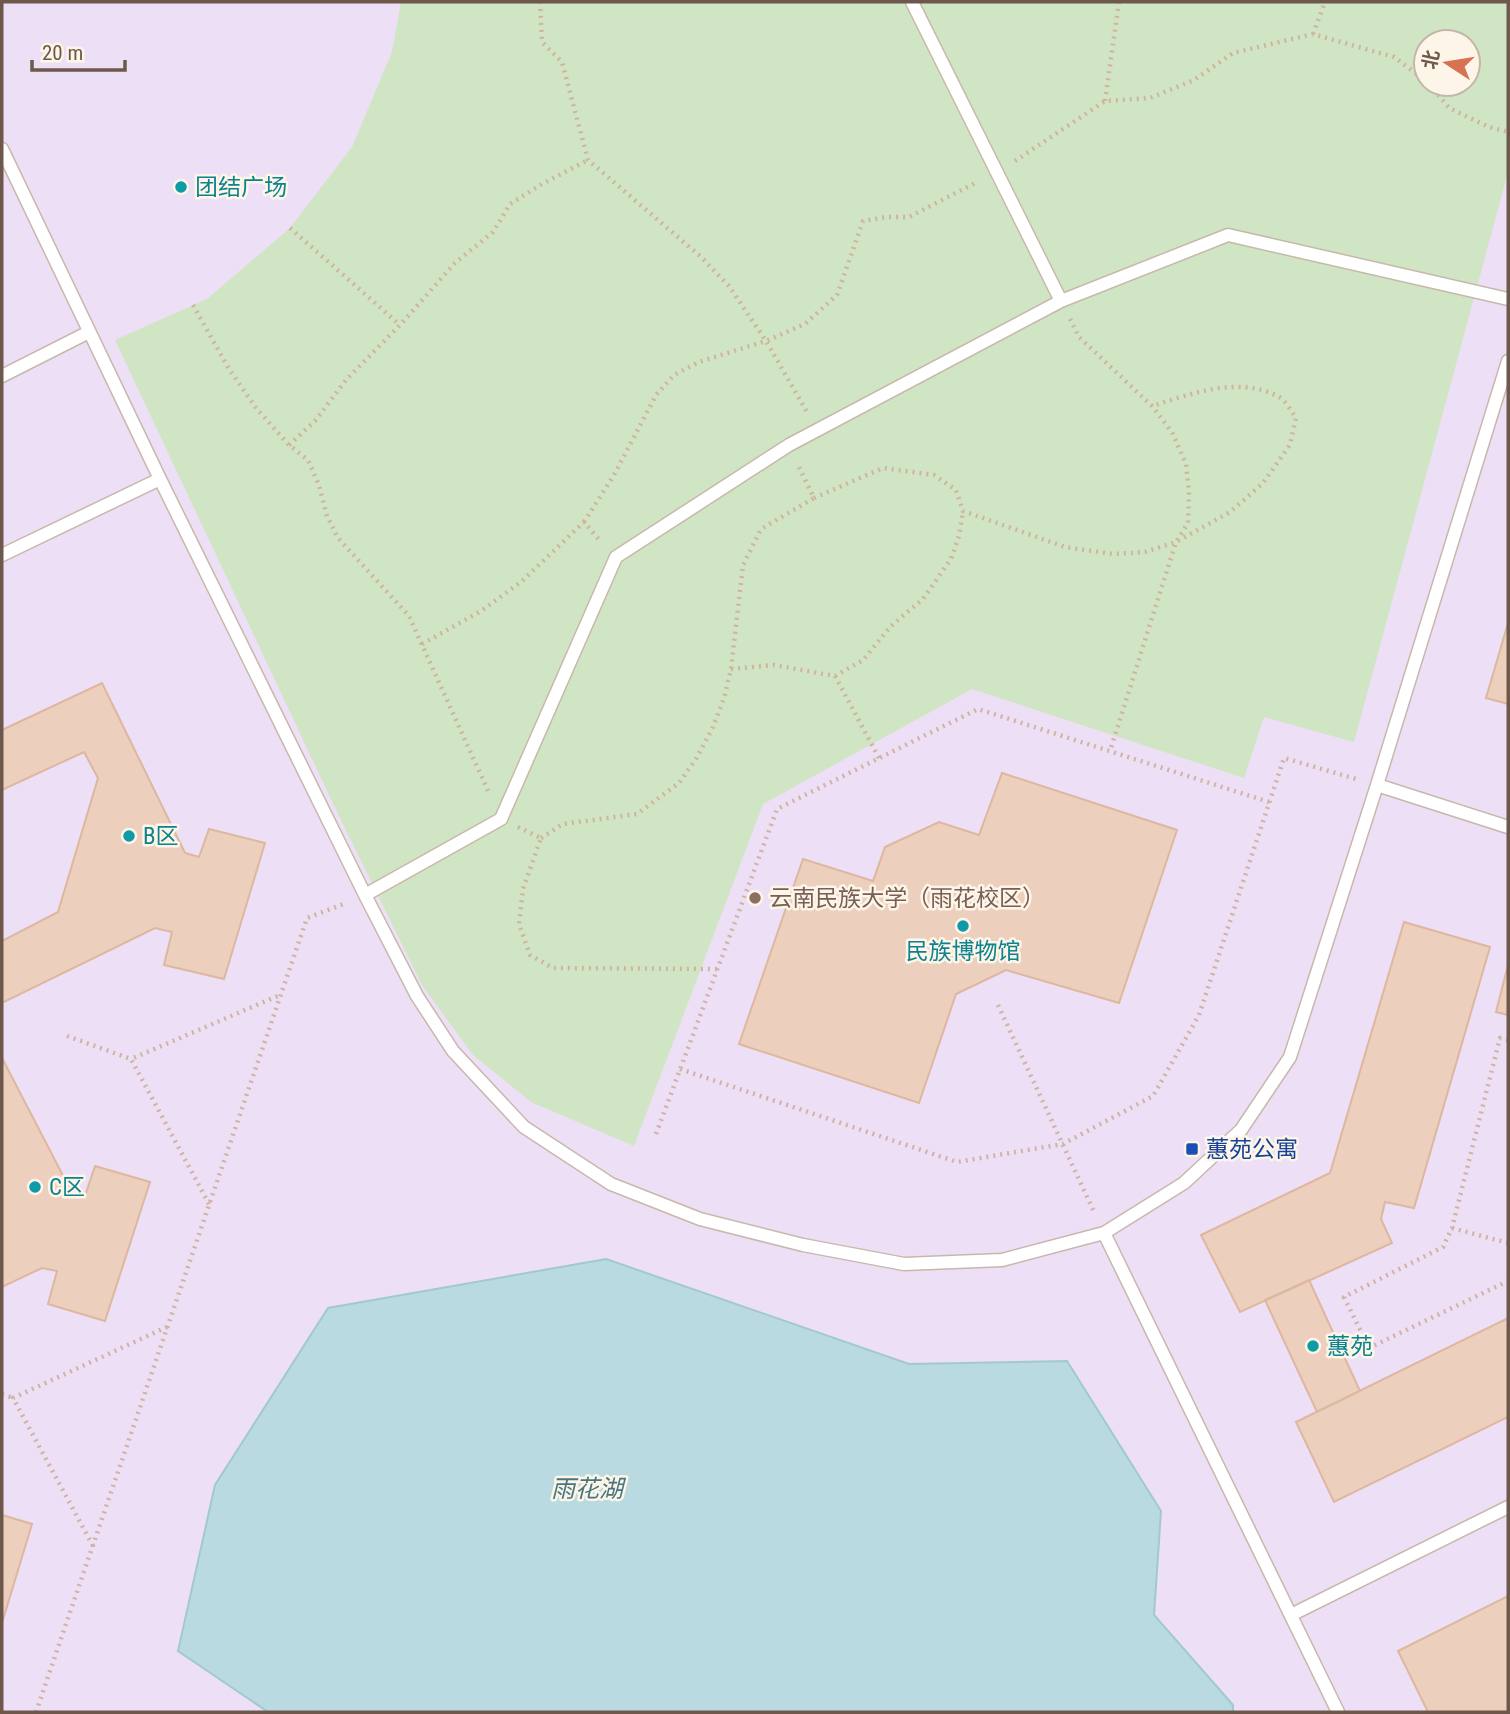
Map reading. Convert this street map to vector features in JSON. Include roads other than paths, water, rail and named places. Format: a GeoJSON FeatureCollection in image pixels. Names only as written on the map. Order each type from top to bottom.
{"type":"FeatureCollection","features":[{"type":"Feature","properties":{"kind":"lane"},"geometry":{"type":"LineString","coordinates":[[912,2],[1061,301]]}},
{"type":"Feature","properties":{"kind":"lane"},"geometry":{"type":"LineString","coordinates":[[2,149],[160,479],[365,895],[417,996],[453,1051],[524,1127],[611,1184],[700,1219],[803,1245],[904,1264],[1002,1260],[1104,1233],[1184,1183],[1241,1130],[1290,1057],[1508,361]]}},
{"type":"Feature","properties":{"kind":"lane"},"geometry":{"type":"LineString","coordinates":[[365,895],[501,819],[616,557],[789,445],[1061,301],[1228,235],[1508,299]]}},
{"type":"Feature","properties":{"kind":"lane"},"geometry":{"type":"LineString","coordinates":[[2,376],[89,332]]}},
{"type":"Feature","properties":{"kind":"lane"},"geometry":{"type":"LineString","coordinates":[[2,555],[160,479]]}},
{"type":"Feature","properties":{"kind":"lane"},"geometry":{"type":"LineString","coordinates":[[1377,785],[1508,827]]}},
{"type":"Feature","properties":{"kind":"lane"},"geometry":{"type":"LineString","coordinates":[[1104,1233],[1338,1712]]}},
{"type":"Feature","properties":{"kind":"lane"},"geometry":{"type":"LineString","coordinates":[[1291,1615],[1508,1507]]}},
{"type":"Feature","properties":{"kind":"water","name":"雨花湖"},"geometry":{"type":"Polygon","coordinates":[[[606,1259],[909,1364],[1067,1361],[1161,1511],[1154,1615],[1233,1705],[1233,1712],[268,1712],[178,1651],[215,1485],[328,1308],[606,1259]]]}},
{"type":"Feature","properties":{"kind":"place","name":"团结广场"},"geometry":{"type":"Point","coordinates":[181,187]}},
{"type":"Feature","properties":{"kind":"place","name":"B区"},"geometry":{"type":"Point","coordinates":[129,836]}},
{"type":"Feature","properties":{"kind":"place","name":"云南民族大学（雨花校区）"},"geometry":{"type":"Point","coordinates":[755,898]}},
{"type":"Feature","properties":{"kind":"place","name":"民族博物馆"},"geometry":{"type":"Point","coordinates":[963,926]}},
{"type":"Feature","properties":{"kind":"place","name":"蕙苑公寓"},"geometry":{"type":"Point","coordinates":[1192,1149]}},
{"type":"Feature","properties":{"kind":"place","name":"C区"},"geometry":{"type":"Point","coordinates":[35,1187]}},
{"type":"Feature","properties":{"kind":"place","name":"蕙苑"},"geometry":{"type":"Point","coordinates":[1313,1346]}}]}
